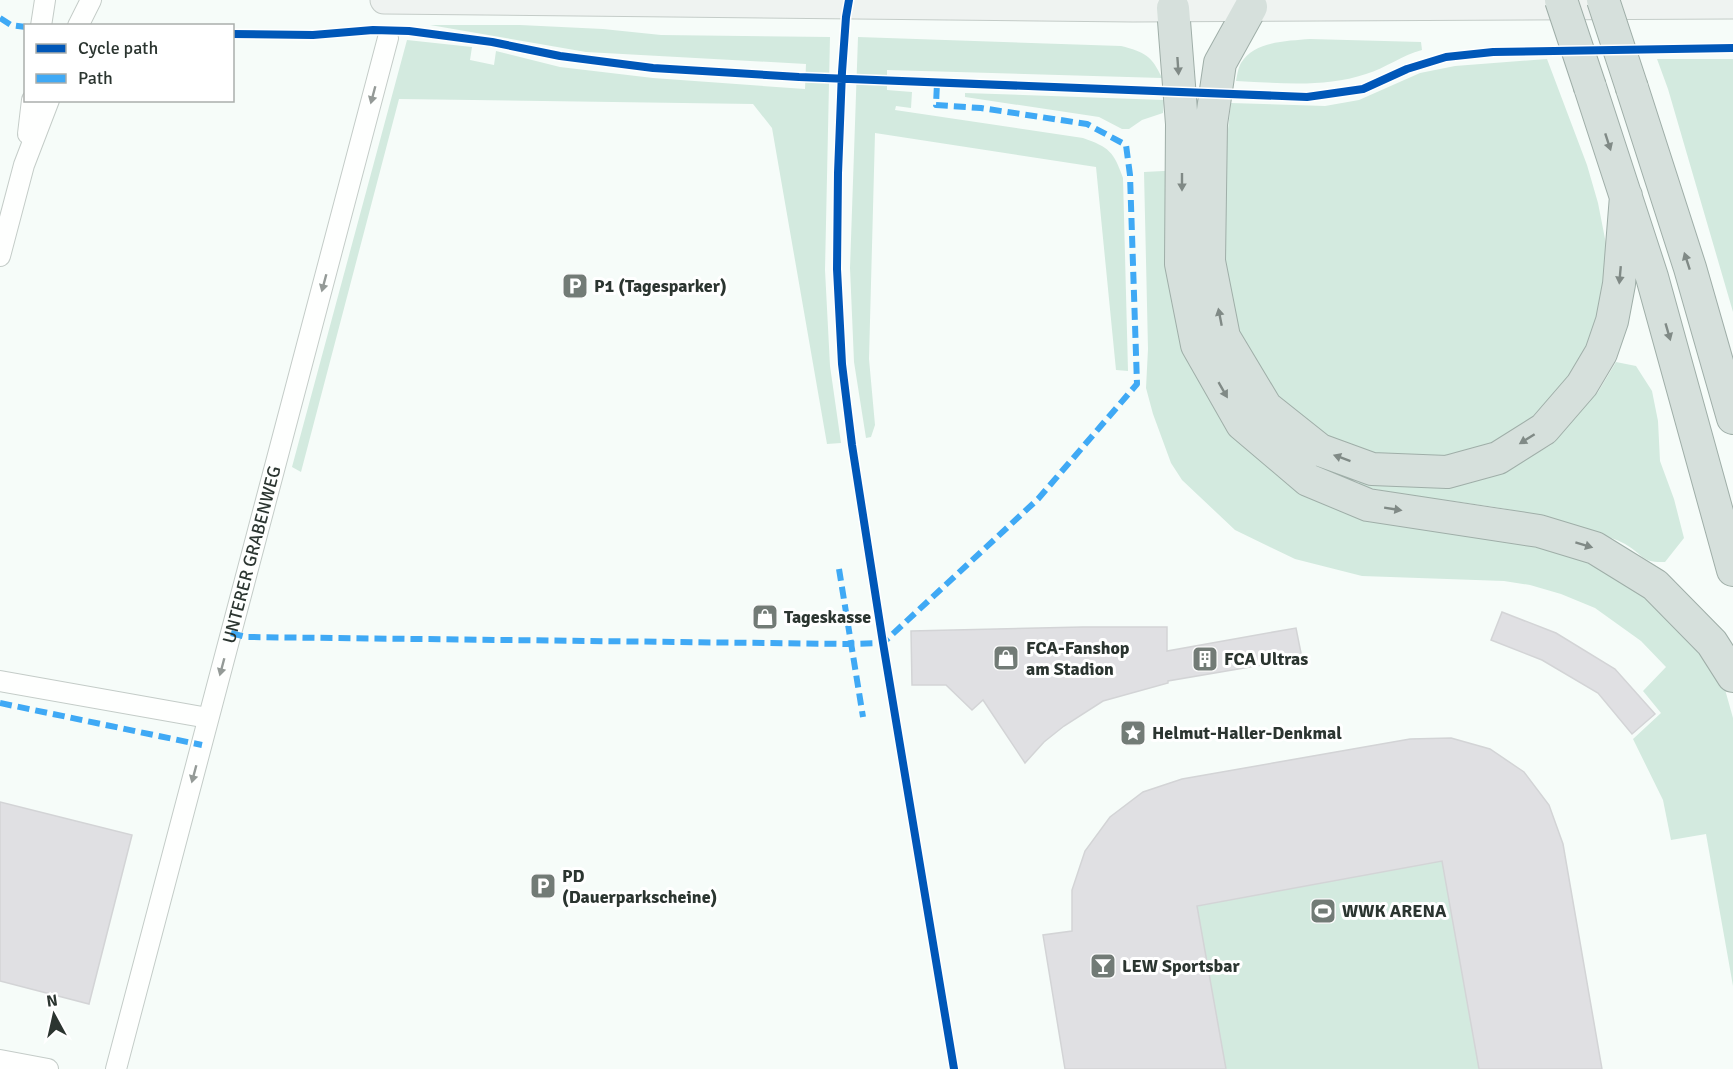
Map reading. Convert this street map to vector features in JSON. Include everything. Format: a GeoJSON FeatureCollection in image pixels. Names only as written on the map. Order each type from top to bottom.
{"type":"FeatureCollection","features":[{"type":"Feature","properties":{"kind":"highway"},"geometry":{"type":"LineString","coordinates":[[1561,0],[1626,196],[1678,365],[1733,570]]}},
{"type":"Feature","properties":{"kind":"highway"},"geometry":{"type":"LineString","coordinates":[[1603,0],[1690,268],[1733,418]]}},
{"type":"Feature","properties":{"kind":"highway"},"geometry":{"type":"LineString","coordinates":[[1251,7],[1220,63],[1211,124],[1209,261],[1224,337],[1266,407],[1320,450],[1372,469],[1447,472],[1498,458],[1544,429],[1582,385],[1601,353],[1612,321],[1619,284],[1626,196]]}},
{"type":"Feature","properties":{"kind":"highway"},"geometry":{"type":"LineString","coordinates":[[1173,8],[1182,124],[1181,264],[1197,345],[1242,424],[1308,480],[1368,505],[1539,531],[1595,548],[1655,585],[1712,643],[1733,676]]}},
{"type":"Feature","properties":{"kind":"main road"},"geometry":{"type":"LineString","coordinates":[[384,0],[1040,8],[1733,5]]}},
{"type":"Feature","properties":{"kind":"main road"},"geometry":{"type":"LineString","coordinates":[[1008,0],[1040,8]]}},
{"type":"Feature","properties":{"kind":"street"},"geometry":{"type":"LineString","coordinates":[[41,24],[45,0]]}},
{"type":"Feature","properties":{"kind":"street"},"geometry":{"type":"LineString","coordinates":[[79,24],[91,0]]}},
{"type":"Feature","properties":{"kind":"street","name":"UNTERER GRABENWEG"},"geometry":{"type":"LineString","coordinates":[[116,1069],[388,38]]}},
{"type":"Feature","properties":{"kind":"street"},"geometry":{"type":"LineString","coordinates":[[24,165],[32,102]]}},
{"type":"Feature","properties":{"kind":"street"},"geometry":{"type":"LineString","coordinates":[[0,256],[24,165],[48,102]]}},
{"type":"Feature","properties":{"kind":"street"},"geometry":{"type":"LineString","coordinates":[[0,681],[208,718]]}},
{"type":"Feature","properties":{"kind":"street"},"geometry":{"type":"LineString","coordinates":[[0,1060],[48,1069]]}},
{"type":"Feature","properties":{"kind":"green space"},"geometry":{"type":"Polygon","coordinates":[[[430,25],[520,25],[603,29],[661,35],[830,37],[825,270],[830,366],[841,443],[827,444],[772,128],[753,104],[399,99],[301,472],[292,467],[407,40],[472,47],[470,60],[494,65],[496,51],[560,67],[653,78],[805,89],[806,64],[586,52],[430,25]]]}},
{"type":"Feature","properties":{"kind":"green space"},"geometry":{"type":"Polygon","coordinates":[[[858,37],[1121,46],[1136,50],[1151,60],[1162,78],[887,70],[887,90],[912,92],[911,108],[896,106],[895,110],[1083,138],[1099,144],[1113,156],[1123,178],[1128,371],[1116,370],[1096,167],[875,133],[869,359],[875,425],[871,437],[866,438],[854,362],[850,268],[858,37]]]}},
{"type":"Feature","properties":{"kind":"green space"},"geometry":{"type":"Polygon","coordinates":[[[1291,40],[1421,42],[1422,50],[1373,71],[1334,81],[1302,84],[1236,81],[1241,63],[1254,50],[1291,40]]]}},
{"type":"Feature","properties":{"kind":"green space"},"geometry":{"type":"Polygon","coordinates":[[[1547,59],[1587,165],[1598,203],[1608,254],[1594,346],[1539,421],[1493,447],[1444,461],[1374,457],[1326,440],[1276,401],[1237,333],[1223,260],[1223,173],[1231,103],[1325,106],[1359,100],[1420,73],[1455,66],[1547,59]]]}},
{"type":"Feature","properties":{"kind":"green space"},"geometry":{"type":"Polygon","coordinates":[[[1657,59],[1733,59],[1733,312],[1668,89],[1657,59]]]}},
{"type":"Feature","properties":{"kind":"green space"},"geometry":{"type":"Polygon","coordinates":[[[965,93],[1164,100],[1163,113],[1142,120],[1129,129],[1122,129],[1099,117],[965,97],[965,93]]]}},
{"type":"Feature","properties":{"kind":"green space"},"geometry":{"type":"Polygon","coordinates":[[[1182,170],[1181,264],[1308,480],[1595,548],[1712,643],[1733,718],[1733,986],[1706,834],[1671,840],[1663,800],[1633,739],[1661,713],[1643,691],[1666,667],[1641,641],[1595,608],[1561,594],[1530,585],[1504,581],[1362,576],[1295,559],[1235,530],[1182,480],[1171,463],[1146,388],[1148,349],[1144,172],[1182,170]]]}},
{"type":"Feature","properties":{"kind":"green space"},"geometry":{"type":"Polygon","coordinates":[[[1616,362],[1636,366],[1652,391],[1658,421],[1660,461],[1674,499],[1684,538],[1665,562],[1647,560],[1618,541],[1539,515],[1360,486],[1357,476],[1519,463],[1551,445],[1576,414],[1598,392],[1616,362]]]}},
{"type":"Feature","properties":{"kind":"green space","name":"WWK ARENA"},"geometry":{"type":"Polygon","coordinates":[[[1451,738],[1490,749],[1524,772],[1549,805],[1563,844],[1602,1069],[1065,1069],[1043,935],[1072,931],[1073,890],[1143,792],[1182,779],[1410,739],[1451,738]]]}},
{"type":"Feature","properties":{"kind":"building"},"geometry":{"type":"Polygon","coordinates":[[[1502,612],[1556,633],[1615,669],[1655,714],[1632,734],[1598,693],[1542,660],[1491,640],[1502,612]]]}},
{"type":"Feature","properties":{"kind":"building"},"geometry":{"type":"Polygon","coordinates":[[[1167,627],[1167,651],[1296,628],[1302,658],[1168,681],[1168,683],[1103,701],[1064,726],[1044,742],[1025,763],[983,700],[972,710],[946,685],[912,685],[911,631],[1167,627]]]}},
{"type":"Feature","properties":{"kind":"building","name":"WWK ARENA"},"geometry":{"type":"Polygon","coordinates":[[[1451,738],[1490,749],[1524,772],[1549,805],[1563,844],[1602,1069],[1479,1069],[1442,861],[1197,906],[1226,1069],[1065,1069],[1043,935],[1072,931],[1072,890],[1085,851],[1110,817],[1143,792],[1182,779],[1410,739],[1451,738]]]}},
{"type":"Feature","properties":{"kind":"building"},"geometry":{"type":"Polygon","coordinates":[[[0,802],[132,835],[89,1004],[0,981],[0,802]]]}},
{"type":"Feature","properties":{"kind":"marked path"},"geometry":{"type":"LineString","coordinates":[[0,18],[11,25],[24,27]]}},
{"type":"Feature","properties":{"kind":"marked path"},"geometry":{"type":"LineString","coordinates":[[231,633],[246,637],[883,643],[1038,499],[1137,384],[1130,175],[1126,145],[1087,124],[981,108],[936,105],[937,83]]}},
{"type":"Feature","properties":{"kind":"marked path"},"geometry":{"type":"LineString","coordinates":[[839,569],[863,717]]}},
{"type":"Feature","properties":{"kind":"marked path"},"geometry":{"type":"LineString","coordinates":[[0,703],[202,745]]}},
{"type":"Feature","properties":{"kind":"cycle path"},"geometry":{"type":"LineString","coordinates":[[849,0],[842,72],[838,173],[837,269],[842,364],[852,445],[883,643],[954,1069]]}},
{"type":"Feature","properties":{"kind":"cycle path"},"geometry":{"type":"LineString","coordinates":[[234,34],[313,35],[373,30],[409,31],[492,42],[560,56],[653,68],[799,77],[1307,97],[1363,89],[1407,69],[1446,57],[1493,52],[1733,48]]}},
{"type":"Feature","properties":{"kind":"place","name":"P1 (Tagesparker)"},"geometry":{"type":"Point","coordinates":[575,286]}},
{"type":"Feature","properties":{"kind":"place","name":"Tageskasse"},"geometry":{"type":"Point","coordinates":[765,617]}},
{"type":"Feature","properties":{"kind":"place","name":"FCA-Fanshop am Stadion"},"geometry":{"type":"Point","coordinates":[1006,658]}},
{"type":"Feature","properties":{"kind":"place","name":"FCA Ultras"},"geometry":{"type":"Point","coordinates":[1205,659]}},
{"type":"Feature","properties":{"kind":"place","name":"Helmut-Haller-Denkmal"},"geometry":{"type":"Point","coordinates":[1133,733]}},
{"type":"Feature","properties":{"kind":"place","name":"PD (Dauerparkscheine)"},"geometry":{"type":"Point","coordinates":[543,886]}},
{"type":"Feature","properties":{"kind":"place","name":"WWK ARENA"},"geometry":{"type":"Point","coordinates":[1323,911]}},
{"type":"Feature","properties":{"kind":"place","name":"LEW Sportsbar"},"geometry":{"type":"Point","coordinates":[1103,966]}}]}
